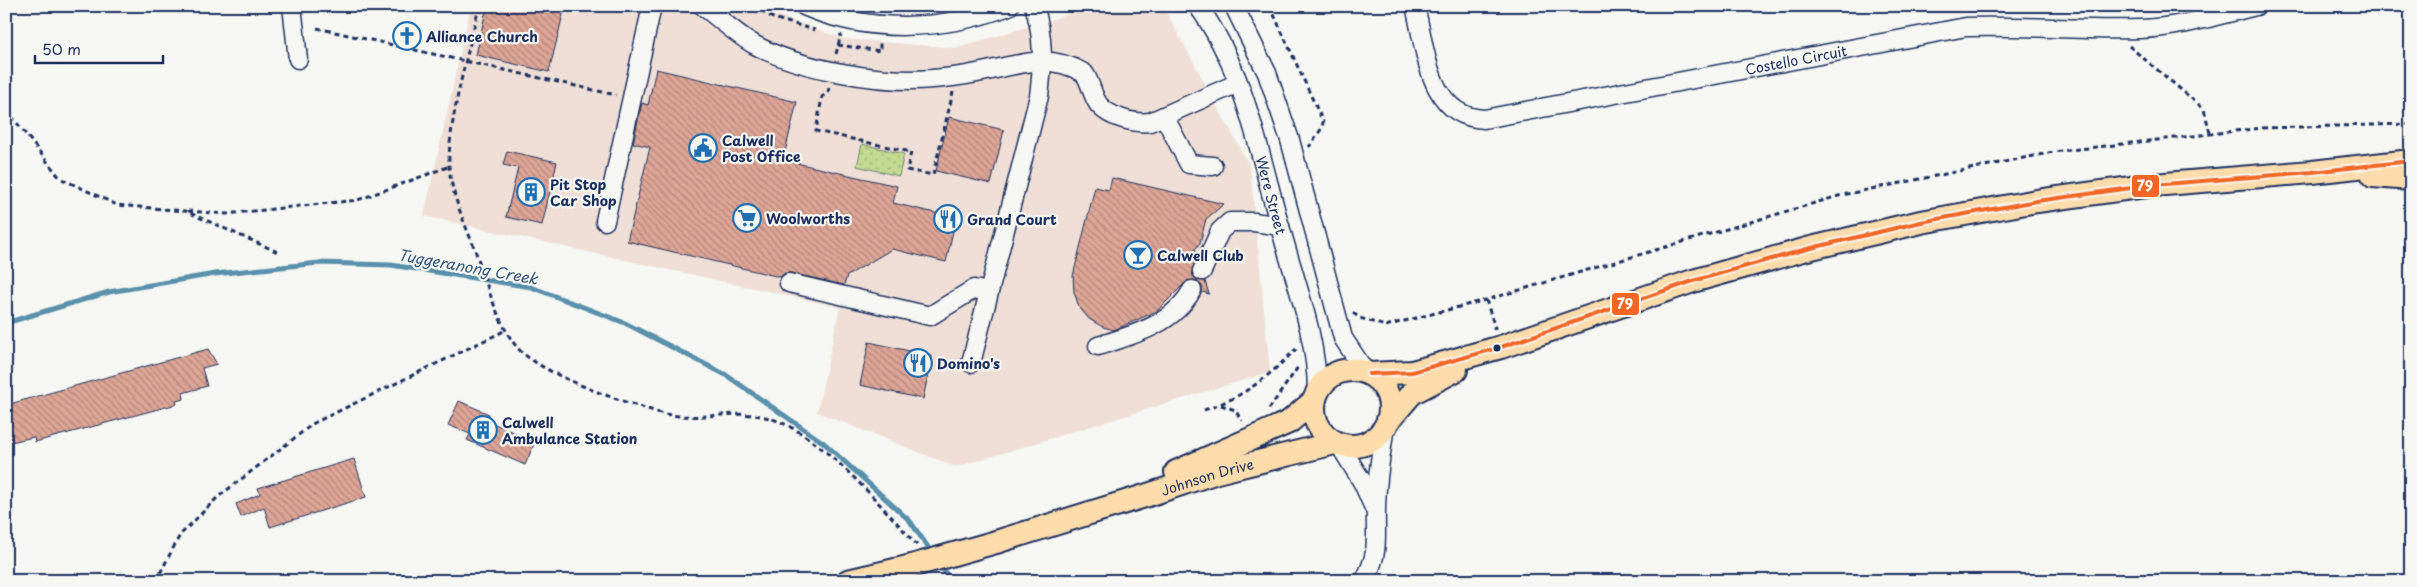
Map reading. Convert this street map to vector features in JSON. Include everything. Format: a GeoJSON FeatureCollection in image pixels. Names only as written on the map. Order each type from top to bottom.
{"type":"FeatureCollection","features":[{"type":"Feature","properties":{"kind":"main road"},"geometry":{"type":"LineString","coordinates":[[1498,338],[1412,393],[1379,436],[1362,445],[1337,443],[1320,429],[1316,420],[1316,397],[1331,376],[1341,372],[1352,370],[1367,373],[1412,372],[1498,338],[1806,249],[1921,222],[2037,201],[2153,185],[2312,172],[2411,161]]}},
{"type":"Feature","properties":{"kind":"main road"},"geometry":{"type":"LineString","coordinates":[[2312,172],[2411,179]]}},
{"type":"Feature","properties":{"kind":"main road"},"geometry":{"type":"LineString","coordinates":[[1367,373],[1381,383],[1386,391],[1390,410],[1387,424]]}},
{"type":"Feature","properties":{"kind":"main road","name":"Johnson Drive"},"geometry":{"type":"LineString","coordinates":[[1080,515],[1289,422],[1316,397]]}},
{"type":"Feature","properties":{"kind":"main road","name":"Johnson Drive"},"geometry":{"type":"LineString","coordinates":[[848,581],[916,560],[996,542],[1080,515],[1148,496],[1218,472],[1337,443]]}},
{"type":"Feature","properties":{"kind":"street"},"geometry":{"type":"LineString","coordinates":[[292,6],[298,59]]}},
{"type":"Feature","properties":{"kind":"street"},"geometry":{"type":"LineString","coordinates":[[604,221],[652,6]]}},
{"type":"Feature","properties":{"kind":"street"},"geometry":{"type":"LineString","coordinates":[[703,6],[755,45],[790,59],[868,77],[899,80],[931,80],[978,73],[1024,61],[1043,60],[1084,73],[1096,100],[1105,110],[1134,122],[1150,122],[1238,83]]}},
{"type":"Feature","properties":{"kind":"street"},"geometry":{"type":"LineString","coordinates":[[804,6],[826,16],[868,24],[910,27],[972,17],[1009,6]]}},
{"type":"Feature","properties":{"kind":"street"},"geometry":{"type":"LineString","coordinates":[[971,363],[1039,96],[1043,60],[1040,27],[1034,6]]}},
{"type":"Feature","properties":{"kind":"street","name":"Were Street"},"geometry":{"type":"LineString","coordinates":[[1198,6],[1221,45],[1238,83],[1258,144],[1317,367],[1316,397]]}},
{"type":"Feature","properties":{"kind":"street"},"geometry":{"type":"LineString","coordinates":[[1234,6],[1266,73],[1290,140],[1342,338],[1367,373]]}},
{"type":"Feature","properties":{"kind":"street","name":"Costello Circuit"},"geometry":{"type":"LineString","coordinates":[[1415,6],[1434,81],[1441,97],[1459,114],[1484,120],[1966,27],[2004,25],[2140,29],[2175,26],[2256,6]]}},
{"type":"Feature","properties":{"kind":"street"},"geometry":{"type":"LineString","coordinates":[[1164,116],[1189,164],[1213,166]]}},
{"type":"Feature","properties":{"kind":"street"},"geometry":{"type":"LineString","coordinates":[[1202,271],[1220,231],[1230,222],[1254,222],[1280,226]]}},
{"type":"Feature","properties":{"kind":"street"},"geometry":{"type":"LineString","coordinates":[[789,283],[930,316],[974,289],[988,292]]}},
{"type":"Feature","properties":{"kind":"street"},"geometry":{"type":"LineString","coordinates":[[1098,346],[1138,333],[1163,320],[1187,300],[1192,290]]}},
{"type":"Feature","properties":{"kind":"street"},"geometry":{"type":"LineString","coordinates":[[1364,581],[1376,551],[1376,511],[1380,458],[1387,424]]}},
{"type":"Feature","properties":{"kind":"street"},"geometry":{"type":"LineString","coordinates":[[1337,443],[1363,483],[1376,511]]}},
{"type":"Feature","properties":{"kind":"path"},"geometry":{"type":"LineString","coordinates":[[479,6],[452,128],[450,166],[454,191],[465,226],[506,330],[517,347],[538,365],[645,408],[680,416],[751,414],[768,418],[794,429],[821,449],[869,493],[916,560]]}},
{"type":"Feature","properties":{"kind":"path"},"geometry":{"type":"LineString","coordinates":[[1270,6],[1323,122],[1322,128],[1304,153]]}},
{"type":"Feature","properties":{"kind":"path"},"geometry":{"type":"LineString","coordinates":[[317,28],[632,99]]}},
{"type":"Feature","properties":{"kind":"path"},"geometry":{"type":"LineString","coordinates":[[840,34],[828,92],[822,97],[816,131],[911,152],[907,170],[933,175],[955,76]]}},
{"type":"Feature","properties":{"kind":"path"},"geometry":{"type":"LineString","coordinates":[[838,45],[880,51],[880,41]]}},
{"type":"Feature","properties":{"kind":"path"},"geometry":{"type":"LineString","coordinates":[[2122,41],[2204,109],[2208,116],[2210,132]]}},
{"type":"Feature","properties":{"kind":"path"},"geometry":{"type":"LineString","coordinates":[[6,109],[60,178],[117,205],[226,214],[358,200],[450,166]]}},
{"type":"Feature","properties":{"kind":"path"},"geometry":{"type":"LineString","coordinates":[[1351,310],[1360,318],[1385,326],[1486,300],[1842,195],[2053,152],[2210,132],[2262,128],[2411,124]]}},
{"type":"Feature","properties":{"kind":"path"},"geometry":{"type":"LineString","coordinates":[[185,211],[280,253]]}},
{"type":"Feature","properties":{"kind":"path"},"geometry":{"type":"LineString","coordinates":[[1486,300],[1498,338]]}},
{"type":"Feature","properties":{"kind":"path"},"geometry":{"type":"LineString","coordinates":[[156,581],[180,535],[218,497],[314,423],[506,330]]}},
{"type":"Feature","properties":{"kind":"path"},"geometry":{"type":"LineString","coordinates":[[1204,410],[1243,394],[1268,378],[1298,347],[1299,355]]}},
{"type":"Feature","properties":{"kind":"path"},"geometry":{"type":"LineString","coordinates":[[1268,412],[1300,364]]}},
{"type":"Feature","properties":{"kind":"path"},"geometry":{"type":"LineString","coordinates":[[1220,405],[1235,410],[1251,439]]}},
{"type":"Feature","properties":{"kind":"shaded area"},"geometry":{"type":"Polygon","coordinates":[[[471,6],[752,6],[844,39],[957,48],[1096,6],[1163,6],[1250,167],[1270,372],[956,467],[817,412],[840,307],[424,216],[471,6]]]}},
{"type":"Feature","properties":{"kind":"green space"},"geometry":{"type":"Polygon","coordinates":[[[862,144],[904,154],[899,176],[857,166],[862,144]]]}},
{"type":"Feature","properties":{"kind":"building"},"geometry":{"type":"Polygon","coordinates":[[[487,6],[565,6],[549,72],[476,55],[487,6]]]}},
{"type":"Feature","properties":{"kind":"building"},"geometry":{"type":"Polygon","coordinates":[[[656,69],[797,102],[783,160],[897,186],[893,203],[956,218],[946,262],[892,249],[847,276],[844,285],[791,273],[785,273],[780,277],[627,241],[650,147],[633,143],[642,103],[648,105],[656,69]]]}},
{"type":"Feature","properties":{"kind":"building"},"geometry":{"type":"Polygon","coordinates":[[[949,117],[1004,130],[991,184],[936,171],[949,117]]]}},
{"type":"Feature","properties":{"kind":"building","name":"Pit Stop Car Shop"},"geometry":{"type":"Polygon","coordinates":[[[507,151],[557,162],[542,225],[506,217],[518,168],[503,165],[507,151]]]}},
{"type":"Feature","properties":{"kind":"building","name":"Calwell Club"},"geometry":{"type":"Polygon","coordinates":[[[1112,178],[1224,204],[1206,219],[1200,243],[1195,249],[1197,256],[1192,273],[1197,280],[1205,281],[1209,294],[1202,292],[1202,286],[1197,281],[1188,280],[1157,311],[1114,330],[1103,327],[1089,319],[1079,307],[1074,292],[1073,276],[1095,187],[1109,190],[1112,178]]]}},
{"type":"Feature","properties":{"kind":"building"},"geometry":{"type":"Polygon","coordinates":[[[869,342],[932,356],[923,399],[860,385],[869,342]]]}},
{"type":"Feature","properties":{"kind":"building"},"geometry":{"type":"Polygon","coordinates":[[[208,349],[217,364],[202,368],[207,386],[183,393],[184,399],[176,401],[177,404],[35,442],[34,437],[6,443],[6,405],[208,349]]]}},
{"type":"Feature","properties":{"kind":"building","name":"Calwell Ambulance Station"},"geometry":{"type":"Polygon","coordinates":[[[459,401],[489,414],[486,420],[535,442],[525,465],[467,440],[470,434],[448,425],[459,401]]]}},
{"type":"Feature","properties":{"kind":"building"},"geometry":{"type":"Polygon","coordinates":[[[354,459],[366,497],[270,527],[264,507],[241,517],[236,504],[260,494],[258,488],[354,459]]]}},
{"type":"Feature","properties":{"kind":"waterway","name":"Tuggeranong Creek"},"geometry":{"type":"LineString","coordinates":[[6,323],[109,292],[215,274],[319,263],[391,265],[531,287],[625,323],[726,375],[824,443],[910,521],[932,553]]}},
{"type":"Feature","properties":{"kind":"waterway","name":"Tuggeranong Creek"},"geometry":{"type":"LineString","coordinates":[[940,565],[951,581]]}},
{"type":"Feature","properties":{"kind":"transit line","name":"79"},"geometry":{"type":"LineString","coordinates":[[1369,374],[1412,372],[1501,347],[1693,281],[1807,249],[1921,222],[2037,201],[2153,185],[2312,172],[2411,161]]}},
{"type":"Feature","properties":{"kind":"place","name":"Alliance Church"},"geometry":{"type":"Point","coordinates":[407,36]}},
{"type":"Feature","properties":{"kind":"place","name":"Calwell Post Office"},"geometry":{"type":"Point","coordinates":[703,148]}},
{"type":"Feature","properties":{"kind":"place","name":"Pit Stop Car Shop"},"geometry":{"type":"Point","coordinates":[531,192]}},
{"type":"Feature","properties":{"kind":"place","name":"Woolworths"},"geometry":{"type":"Point","coordinates":[747,218]}},
{"type":"Feature","properties":{"kind":"place","name":"Grand Court"},"geometry":{"type":"Point","coordinates":[948,219]}},
{"type":"Feature","properties":{"kind":"place","name":"Calwell Club"},"geometry":{"type":"Point","coordinates":[1138,255]}},
{"type":"Feature","properties":{"kind":"place","name":"Domino's"},"geometry":{"type":"Point","coordinates":[918,363]}},
{"type":"Feature","properties":{"kind":"place","name":"Calwell Ambulance Station"},"geometry":{"type":"Point","coordinates":[483,430]}}]}
